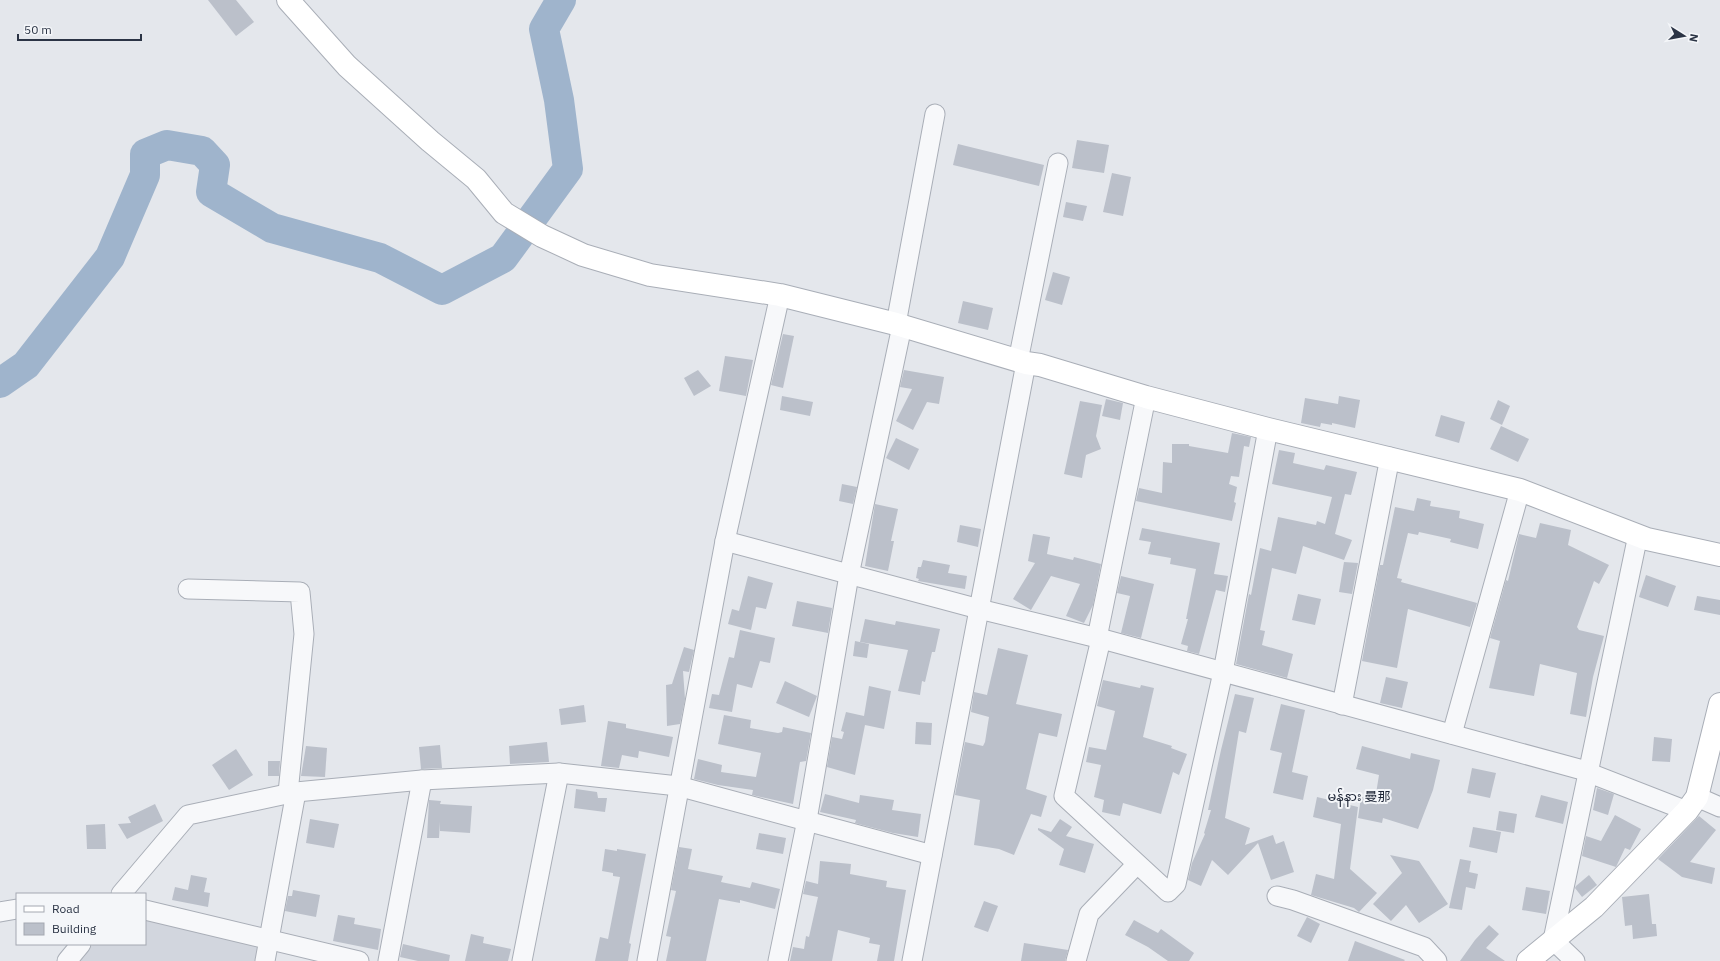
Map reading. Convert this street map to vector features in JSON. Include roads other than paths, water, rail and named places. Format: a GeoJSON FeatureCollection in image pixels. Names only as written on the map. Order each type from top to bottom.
{"type":"FeatureCollection","features":[{"type":"Feature","properties":{"kind":"street"},"geometry":{"type":"LineString","coordinates":[[288,0],[347,66],[430,141],[476,179],[504,213],[542,236],[582,255],[650,275],[780,295],[899,325],[1146,397],[1268,429],[1390,457],[1520,490],[1647,539],[1720,555]]}},
{"type":"Feature","properties":{"kind":"street"},"geometry":{"type":"LineString","coordinates":[[778,961],[807,820],[849,575],[899,325],[935,114]]}},
{"type":"Feature","properties":{"kind":"street"},"geometry":{"type":"LineString","coordinates":[[912,961],[979,609],[1058,163]]}},
{"type":"Feature","properties":{"kind":"street"},"geometry":{"type":"LineString","coordinates":[[647,961],[678,786],[725,541],[780,295]]}},
{"type":"Feature","properties":{"kind":"street"},"geometry":{"type":"LineString","coordinates":[[1146,397],[1099,638],[1064,796],[1168,892],[1176,884],[1223,672],[1268,429]]}},
{"type":"Feature","properties":{"kind":"street"},"geometry":{"type":"LineString","coordinates":[[1342,706],[1390,457]]}},
{"type":"Feature","properties":{"kind":"street"},"geometry":{"type":"LineString","coordinates":[[1452,734],[1520,490]]}},
{"type":"Feature","properties":{"kind":"street"},"geometry":{"type":"LineString","coordinates":[[1553,940],[1562,890],[1589,774],[1638,535]]}},
{"type":"Feature","properties":{"kind":"street"},"geometry":{"type":"LineString","coordinates":[[725,541],[979,609],[1099,638],[1342,706],[1452,734],[1579,769],[1589,774],[1692,804],[1720,807]]}},
{"type":"Feature","properties":{"kind":"street"},"geometry":{"type":"LineString","coordinates":[[188,589],[300,592],[304,634],[292,792],[266,961]]}},
{"type":"Feature","properties":{"kind":"street"},"geometry":{"type":"LineString","coordinates":[[1528,961],[1594,907],[1692,804],[1720,704]]}},
{"type":"Feature","properties":{"kind":"street"},"geometry":{"type":"LineString","coordinates":[[122,893],[188,815],[292,792],[422,780],[559,773],[678,786],[932,855]]}},
{"type":"Feature","properties":{"kind":"street"},"geometry":{"type":"LineString","coordinates":[[522,961],[559,773]]}},
{"type":"Feature","properties":{"kind":"street"},"geometry":{"type":"LineString","coordinates":[[388,961],[422,780]]}},
{"type":"Feature","properties":{"kind":"street"},"geometry":{"type":"LineString","coordinates":[[1076,961],[1089,914],[1137,864]]}},
{"type":"Feature","properties":{"kind":"street"},"geometry":{"type":"LineString","coordinates":[[1277,896],[1424,947],[1437,961]]}},
{"type":"Feature","properties":{"kind":"street"},"geometry":{"type":"LineString","coordinates":[[0,912],[16,909]]}},
{"type":"Feature","properties":{"kind":"street"},"geometry":{"type":"LineString","coordinates":[[146,910],[358,961]]}},
{"type":"Feature","properties":{"kind":"street"},"geometry":{"type":"LineString","coordinates":[[1553,940],[1575,961]]}},
{"type":"Feature","properties":{"kind":"street"},"geometry":{"type":"LineString","coordinates":[[67,961],[80,945]]}},
{"type":"Feature","properties":{"kind":"waterway"},"geometry":{"type":"LineString","coordinates":[[0,383],[26,365],[110,257],[145,175],[145,154],[167,145],[202,151],[215,165],[211,192],[272,228],[380,258],[442,290],[503,258],[568,169],[559,100],[544,29],[561,0]]}},
{"type":"Feature","properties":{"kind":"district","name":"မန်နား 曼那"},"geometry":{"type":"Point","coordinates":[1359,796]}}]}
